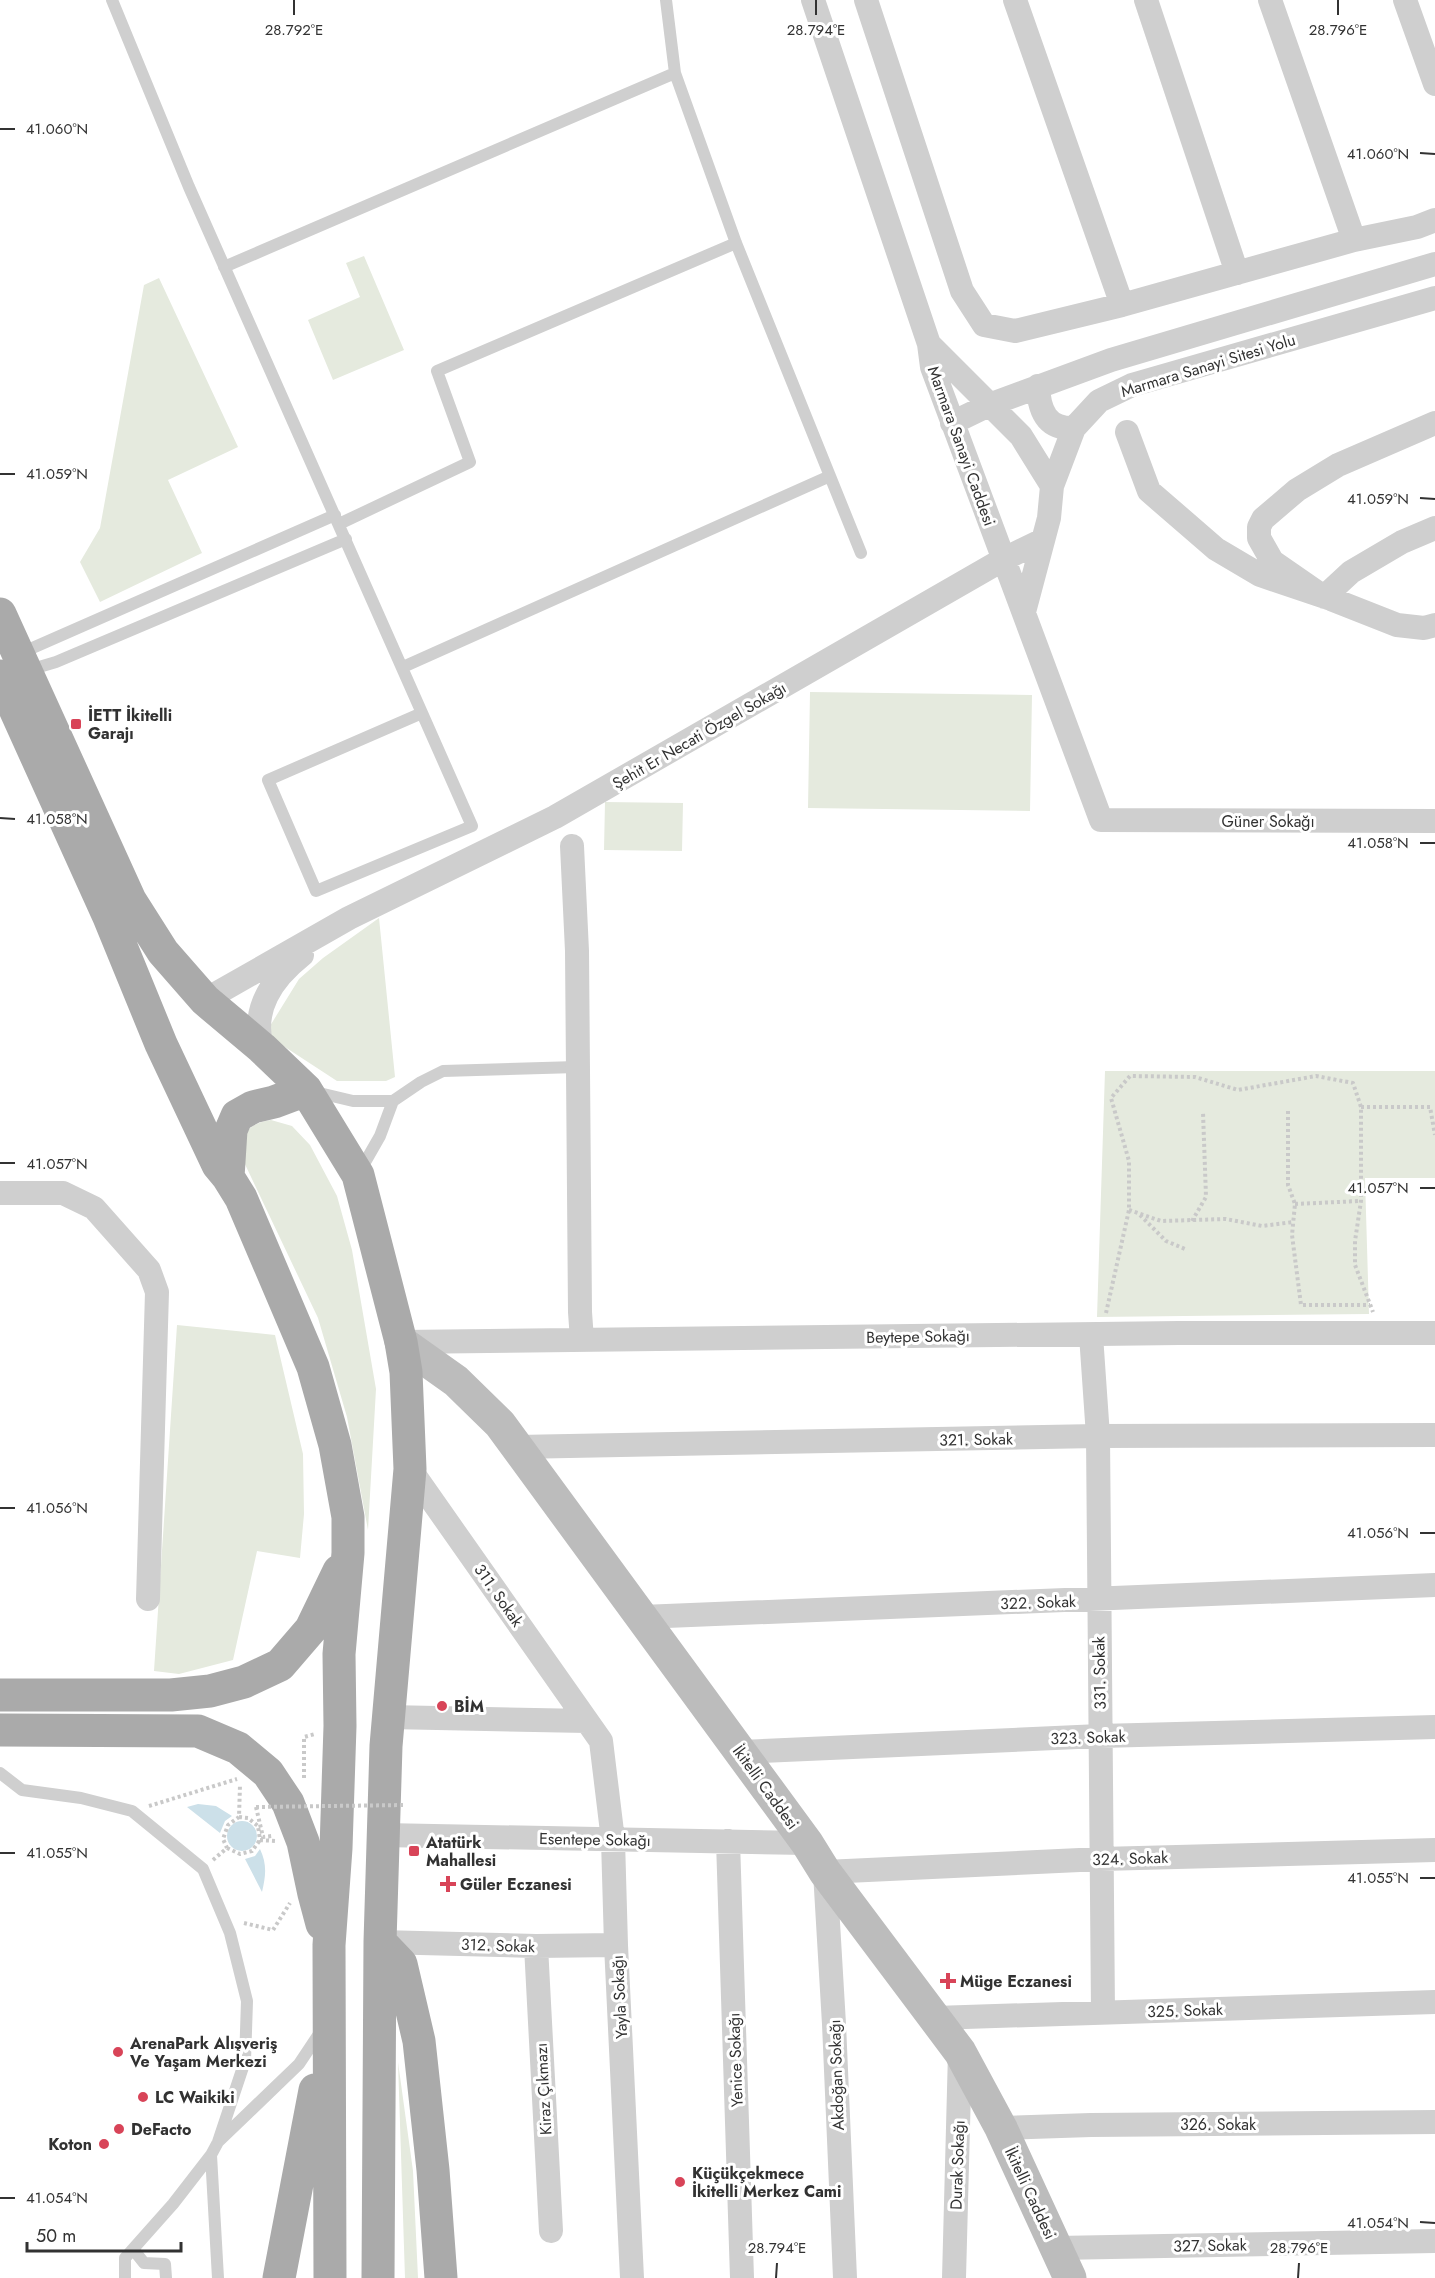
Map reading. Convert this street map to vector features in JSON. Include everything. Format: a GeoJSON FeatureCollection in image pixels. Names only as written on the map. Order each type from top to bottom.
{"type":"FeatureCollection","features":[{"type":"Feature","properties":{"kind":"main road"},"geometry":{"type":"LineString","coordinates":[[0,614],[9,668],[109,917],[161,1044],[218,1165],[241,1198],[313,1367],[335,1445],[348,1517],[348,1553],[339,1654],[337,1837],[329,1946],[330,2278]]}},
{"type":"Feature","properties":{"kind":"main road"},"geometry":{"type":"LineString","coordinates":[[9,668],[130,900],[163,952],[205,1000],[262,1048],[306,1090],[358,1175],[401,1342],[406,1372],[410,1469],[388,1717],[383,1835],[380,1941],[378,2278]]}},
{"type":"Feature","properties":{"kind":"main road"},"geometry":{"type":"LineString","coordinates":[[228,1177],[231,1130],[237,1116],[253,1107],[306,1090]]}},
{"type":"Feature","properties":{"kind":"main road"},"geometry":{"type":"LineString","coordinates":[[0,1695],[171,1695],[210,1691],[244,1682],[280,1665],[311,1629],[348,1553]]}},
{"type":"Feature","properties":{"kind":"main road"},"geometry":{"type":"LineString","coordinates":[[0,1730],[198,1731],[238,1748],[268,1773],[288,1803],[303,1842],[314,1894],[329,1946]]}},
{"type":"Feature","properties":{"kind":"main road"},"geometry":{"type":"LineString","coordinates":[[380,1941],[401,1964],[419,2041],[433,2170],[441,2278]]}},
{"type":"Feature","properties":{"kind":"main road"},"geometry":{"type":"LineString","coordinates":[[279,2278],[329,2021]]}},
{"type":"Feature","properties":{"kind":"street","name":"Marmara Sanayi Caddesi"},"geometry":{"type":"LineString","coordinates":[[813,0],[929,344],[932,367],[1101,820]]}},
{"type":"Feature","properties":{"kind":"street"},"geometry":{"type":"LineString","coordinates":[[866,0],[962,291],[984,325],[1015,331],[1122,306],[1354,240],[1435,220]]}},
{"type":"Feature","properties":{"kind":"street"},"geometry":{"type":"LineString","coordinates":[[1015,0],[1122,306]]}},
{"type":"Feature","properties":{"kind":"street"},"geometry":{"type":"LineString","coordinates":[[1146,0],[1237,273]]}},
{"type":"Feature","properties":{"kind":"street"},"geometry":{"type":"LineString","coordinates":[[1270,0],[1354,240]]}},
{"type":"Feature","properties":{"kind":"street"},"geometry":{"type":"LineString","coordinates":[[1405,0],[1435,84]]}},
{"type":"Feature","properties":{"kind":"street","name":"Marmara Sanayi Sitesi Yolu"},"geometry":{"type":"LineString","coordinates":[[952,423],[989,405],[1111,360],[1434,268]]}},
{"type":"Feature","properties":{"kind":"street","name":"Marmara Sanayi Sitesi Yolu"},"geometry":{"type":"LineString","coordinates":[[1024,612],[1049,518],[1052,486],[1074,428],[1099,401],[1132,385],[1435,298]]}},
{"type":"Feature","properties":{"kind":"street"},"geometry":{"type":"LineString","coordinates":[[929,344],[1021,436],[1052,486]]}},
{"type":"Feature","properties":{"kind":"street"},"geometry":{"type":"LineString","coordinates":[[1038,386],[1042,410],[1051,423],[1060,428],[1074,428]]}},
{"type":"Feature","properties":{"kind":"street"},"geometry":{"type":"LineString","coordinates":[[1324,597],[1272,561],[1259,538],[1259,526],[1263,519],[1298,490],[1338,465],[1435,423]]}},
{"type":"Feature","properties":{"kind":"street"},"geometry":{"type":"LineString","coordinates":[[1127,432],[1149,492],[1216,549],[1260,575],[1397,625],[1424,628],[1435,625]]}},
{"type":"Feature","properties":{"kind":"street"},"geometry":{"type":"LineString","coordinates":[[1324,597],[1351,572],[1402,542],[1435,528]]}},
{"type":"Feature","properties":{"kind":"street","name":"Şehit Er Necati Özgel Sokağı"},"geometry":{"type":"LineString","coordinates":[[349,918],[555,817],[1004,559],[1043,540]]}},
{"type":"Feature","properties":{"kind":"street","name":"Güner Sokağı"},"geometry":{"type":"LineString","coordinates":[[1101,820],[1435,821]]}},
{"type":"Feature","properties":{"kind":"street"},"geometry":{"type":"LineString","coordinates":[[572,846],[577,951],[582,1340]]}},
{"type":"Feature","properties":{"kind":"street"},"geometry":{"type":"LineString","coordinates":[[205,1000],[349,918]]}},
{"type":"Feature","properties":{"kind":"street"},"geometry":{"type":"LineString","coordinates":[[262,1048],[258,1032],[259,1013],[267,993],[299,957],[349,918]]}},
{"type":"Feature","properties":{"kind":"street"},"geometry":{"type":"LineString","coordinates":[[0,1193],[63,1193],[94,1208],[149,1270],[157,1292],[148,1599]]}},
{"type":"Feature","properties":{"kind":"street","name":"Beytepe Sokağı"},"geometry":{"type":"LineString","coordinates":[[401,1342],[1096,1334],[1435,1333]]}},
{"type":"Feature","properties":{"kind":"street","name":"331. Sokak"},"geometry":{"type":"LineString","coordinates":[[1096,1334],[1103,2012]]}},
{"type":"Feature","properties":{"kind":"street","name":"İkitelli Caddesi"},"geometry":{"type":"LineString","coordinates":[[401,1342],[456,1382],[500,1424],[741,1752],[807,1843],[825,1872],[960,2052],[1001,2128],[1070,2278]]}},
{"type":"Feature","properties":{"kind":"street","name":"321. Sokak"},"geometry":{"type":"LineString","coordinates":[[517,1447],[1098,1436],[1435,1435]]}},
{"type":"Feature","properties":{"kind":"street","name":"311. Sokak"},"geometry":{"type":"LineString","coordinates":[[410,1469],[587,1721]]}},
{"type":"Feature","properties":{"kind":"street","name":"322. Sokak"},"geometry":{"type":"LineString","coordinates":[[642,1617],[1435,1585]]}},
{"type":"Feature","properties":{"kind":"street"},"geometry":{"type":"LineString","coordinates":[[388,1717],[587,1721]]}},
{"type":"Feature","properties":{"kind":"street","name":"Yayla Sokağı"},"geometry":{"type":"LineString","coordinates":[[587,1721],[601,1741],[613,1840],[632,2278]]}},
{"type":"Feature","properties":{"kind":"street","name":"323. Sokak"},"geometry":{"type":"LineString","coordinates":[[741,1752],[1100,1736],[1435,1727]]}},
{"type":"Feature","properties":{"kind":"street","name":"Esentepe Sokağı"},"geometry":{"type":"LineString","coordinates":[[383,1835],[807,1843]]}},
{"type":"Feature","properties":{"kind":"street","name":"Yenice Sokağı"},"geometry":{"type":"LineString","coordinates":[[728,1841],[742,2278]]}},
{"type":"Feature","properties":{"kind":"street","name":"324. Sokak"},"geometry":{"type":"LineString","coordinates":[[825,1872],[1101,1859],[1435,1850]]}},
{"type":"Feature","properties":{"kind":"street","name":"Akdoğan Sokağı"},"geometry":{"type":"LineString","coordinates":[[825,1872],[834,2024],[844,2278]]}},
{"type":"Feature","properties":{"kind":"street","name":"312. Sokak"},"geometry":{"type":"LineString","coordinates":[[380,1941],[536,1946],[616,1945]]}},
{"type":"Feature","properties":{"kind":"street","name":"Kiraz Çıkmazı"},"geometry":{"type":"LineString","coordinates":[[536,1946],[551,2231]]}},
{"type":"Feature","properties":{"kind":"street","name":"325. Sokak"},"geometry":{"type":"LineString","coordinates":[[935,2018],[1435,2002]]}},
{"type":"Feature","properties":{"kind":"street","name":"Durak Sokağı"},"geometry":{"type":"LineString","coordinates":[[954,2278],[960,2052]]}},
{"type":"Feature","properties":{"kind":"street","name":"326. Sokak"},"geometry":{"type":"LineString","coordinates":[[1001,2128],[1435,2122]]}},
{"type":"Feature","properties":{"kind":"street","name":"327. Sokak"},"geometry":{"type":"LineString","coordinates":[[1057,2248],[1435,2241]]}},
{"type":"Feature","properties":{"kind":"lane"},"geometry":{"type":"LineString","coordinates":[[112,0],[189,187],[346,538],[472,826],[316,891],[268,780],[422,713]]}},
{"type":"Feature","properties":{"kind":"lane"},"geometry":{"type":"LineString","coordinates":[[666,0],[675,73],[736,243],[861,553]]}},
{"type":"Feature","properties":{"kind":"lane"},"geometry":{"type":"LineString","coordinates":[[224,267],[675,73]]}},
{"type":"Feature","properties":{"kind":"lane"},"geometry":{"type":"LineString","coordinates":[[9,668],[337,519],[470,462],[437,372],[736,243]]}},
{"type":"Feature","properties":{"kind":"lane"},"geometry":{"type":"LineString","coordinates":[[403,667],[830,476]]}},
{"type":"Feature","properties":{"kind":"lane"},"geometry":{"type":"LineString","coordinates":[[9,668],[56,662],[346,538]]}},
{"type":"Feature","properties":{"kind":"lane"},"geometry":{"type":"LineString","coordinates":[[306,1090],[353,1101],[393,1101],[421,1082],[443,1071],[577,1067]]}},
{"type":"Feature","properties":{"kind":"lane"},"geometry":{"type":"LineString","coordinates":[[358,1175],[380,1136],[393,1101]]}},
{"type":"Feature","properties":{"kind":"lane"},"geometry":{"type":"LineString","coordinates":[[0,1773],[22,1790],[81,1798],[132,1811],[203,1869],[230,1933],[247,2001],[244,2061],[218,2142],[211,2155],[173,2204],[125,2258],[125,2278]]}},
{"type":"Feature","properties":{"kind":"lane"},"geometry":{"type":"LineString","coordinates":[[218,2142],[299,2064],[329,2021]]}},
{"type":"Feature","properties":{"kind":"lane"},"geometry":{"type":"LineString","coordinates":[[211,2155],[218,2278]]}},
{"type":"Feature","properties":{"kind":"lane"},"geometry":{"type":"LineString","coordinates":[[133,2249],[144,2263],[165,2264],[166,2278]]}},
{"type":"Feature","properties":{"kind":"path"},"geometry":{"type":"LineString","coordinates":[[1096,1334],[1129,1210],[1129,1161],[1112,1098],[1130,1076],[1195,1077],[1238,1090],[1316,1076],[1353,1083],[1361,1107],[1360,1201],[1355,1241],[1355,1265],[1382,1333]]}},
{"type":"Feature","properties":{"kind":"path"},"geometry":{"type":"LineString","coordinates":[[1361,1107],[1430,1107],[1433,1135],[1435,1135]]}},
{"type":"Feature","properties":{"kind":"path"},"geometry":{"type":"LineString","coordinates":[[1192,1221],[1206,1197],[1203,1112]]}},
{"type":"Feature","properties":{"kind":"path"},"geometry":{"type":"LineString","coordinates":[[1288,1112],[1288,1185],[1295,1204],[1292,1235],[1301,1305],[1370,1305]]}},
{"type":"Feature","properties":{"kind":"path"},"geometry":{"type":"LineString","coordinates":[[1295,1204],[1360,1201]]}},
{"type":"Feature","properties":{"kind":"path"},"geometry":{"type":"LineString","coordinates":[[1129,1210],[1161,1221],[1226,1219],[1262,1226],[1293,1222]]}},
{"type":"Feature","properties":{"kind":"path"},"geometry":{"type":"LineString","coordinates":[[1137,1212],[1166,1241],[1185,1249]]}},
{"type":"Feature","properties":{"kind":"path"},"geometry":{"type":"LineString","coordinates":[[304,1737],[304,1783]]}},
{"type":"Feature","properties":{"kind":"path"},"geometry":{"type":"LineString","coordinates":[[132,1811],[241,1778],[239,1817]]}},
{"type":"Feature","properties":{"kind":"path"},"geometry":{"type":"LineString","coordinates":[[305,1795],[305,1806]]}},
{"type":"Feature","properties":{"kind":"path"},"geometry":{"type":"LineString","coordinates":[[273,1836],[263,1837],[256,1807],[405,1805]]}},
{"type":"Feature","properties":{"kind":"path"},"geometry":{"type":"LineString","coordinates":[[239,1817],[248,1818],[258,1826],[260,1840],[252,1851],[240,1854],[227,1848],[223,1839],[228,1825],[239,1817]]}},
{"type":"Feature","properties":{"kind":"path"},"geometry":{"type":"LineString","coordinates":[[260,1840],[278,1842]]}},
{"type":"Feature","properties":{"kind":"path"},"geometry":{"type":"LineString","coordinates":[[203,1869],[227,1848]]}},
{"type":"Feature","properties":{"kind":"path"},"geometry":{"type":"LineString","coordinates":[[223,1918],[273,1930],[292,1900]]}},
{"type":"Feature","properties":{"kind":"shaded area"},"geometry":{"type":"Polygon","coordinates":[[[364,256],[404,350],[333,380],[308,320],[360,297],[346,263],[364,256]]]}},
{"type":"Feature","properties":{"kind":"shaded area"},"geometry":{"type":"Polygon","coordinates":[[[159,278],[238,447],[168,480],[202,553],[100,602],[80,562],[100,528],[144,285],[159,278]]]}},
{"type":"Feature","properties":{"kind":"shaded area"},"geometry":{"type":"Polygon","coordinates":[[[810,692],[1032,695],[1030,811],[808,808],[810,692]]]}},
{"type":"Feature","properties":{"kind":"shaded area"},"geometry":{"type":"Polygon","coordinates":[[[605,802],[683,803],[682,851],[604,850],[605,802]]]}},
{"type":"Feature","properties":{"kind":"shaded area"},"geometry":{"type":"Polygon","coordinates":[[[379,918],[395,1077],[386,1081],[337,1081],[265,1034],[299,979],[323,958],[379,918]]]}},
{"type":"Feature","properties":{"kind":"shaded area"},"geometry":{"type":"Polygon","coordinates":[[[1105,1071],[1435,1071],[1435,1178],[1365,1178],[1369,1314],[1097,1317],[1105,1071]]]}},
{"type":"Feature","properties":{"kind":"shaded area"},"geometry":{"type":"Polygon","coordinates":[[[271,1120],[292,1126],[310,1145],[337,1196],[352,1250],[376,1389],[368,1530],[347,1417],[318,1318],[243,1160],[247,1132],[255,1125],[271,1120]]]}},
{"type":"Feature","properties":{"kind":"shaded area"},"geometry":{"type":"Polygon","coordinates":[[[177,1325],[275,1335],[303,1454],[304,1514],[300,1558],[257,1551],[233,1660],[179,1674],[154,1671],[177,1325]]]}},
{"type":"Feature","properties":{"kind":"shaded area"},"geometry":{"type":"Polygon","coordinates":[[[398,2062],[413,2171],[418,2278],[405,2278],[398,2062]]]}},
{"type":"Feature","properties":{"kind":"water"},"geometry":{"type":"Polygon","coordinates":[[[198,1804],[216,1806],[232,1816],[225,1821],[220,1833],[187,1807],[198,1804]]]}},
{"type":"Feature","properties":{"kind":"water"},"geometry":{"type":"Polygon","coordinates":[[[242,1821],[248,1822],[256,1830],[256,1842],[248,1850],[242,1851],[236,1850],[228,1842],[227,1836],[228,1830],[236,1822],[242,1821]]]}},
{"type":"Feature","properties":{"kind":"water"},"geometry":{"type":"Polygon","coordinates":[[[260,1849],[265,1870],[262,1892],[245,1859],[255,1856],[260,1849]]]}},
{"type":"Feature","properties":{"kind":"place","name":"İETT İkitelli Garajı"},"geometry":{"type":"Point","coordinates":[76,724]}},
{"type":"Feature","properties":{"kind":"place","name":"BİM"},"geometry":{"type":"Point","coordinates":[442,1706]}},
{"type":"Feature","properties":{"kind":"place","name":"Atatürk Mahallesi"},"geometry":{"type":"Point","coordinates":[414,1851]}},
{"type":"Feature","properties":{"kind":"place","name":"Güler Eczanesi"},"geometry":{"type":"Point","coordinates":[448,1884]}},
{"type":"Feature","properties":{"kind":"place","name":"Müge Eczanesi"},"geometry":{"type":"Point","coordinates":[948,1981]}},
{"type":"Feature","properties":{"kind":"place","name":"ArenaPark Alışveriş Ve Yaşam Merkezi"},"geometry":{"type":"Point","coordinates":[118,2052]}},
{"type":"Feature","properties":{"kind":"place","name":"LC Waikiki"},"geometry":{"type":"Point","coordinates":[143,2097]}},
{"type":"Feature","properties":{"kind":"place","name":"DeFacto"},"geometry":{"type":"Point","coordinates":[119,2129]}},
{"type":"Feature","properties":{"kind":"place","name":"Koton"},"geometry":{"type":"Point","coordinates":[104,2144]}},
{"type":"Feature","properties":{"kind":"place","name":"Küçükçekmece İkitelli Merkez Cami"},"geometry":{"type":"Point","coordinates":[680,2182]}}]}
